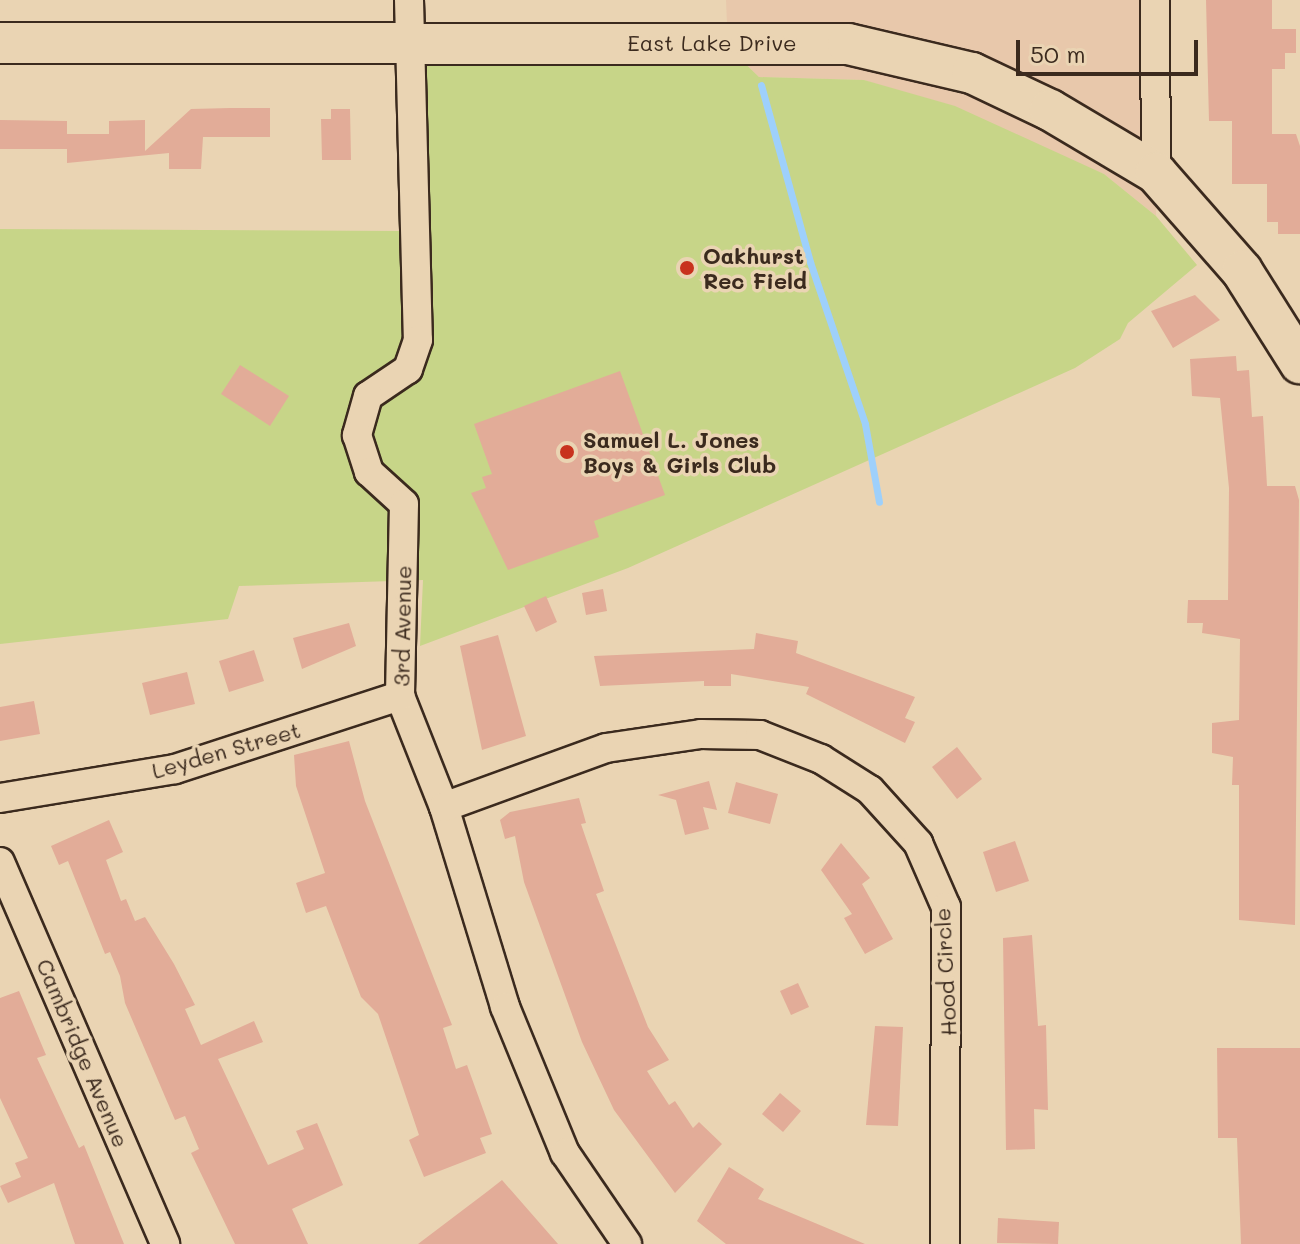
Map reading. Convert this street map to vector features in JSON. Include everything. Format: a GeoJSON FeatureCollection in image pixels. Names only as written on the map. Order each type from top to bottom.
{"type":"FeatureCollection","features":[{"type":"Feature","properties":{"kind":"street","name":"3rd Avenue"},"geometry":{"type":"LineString","coordinates":[[409,0],[418,340],[408,369],[368,396],[357,435],[369,472],[404,504],[400,696],[444,807],[505,1007],[565,1153],[627,1244]]}},
{"type":"Feature","properties":{"kind":"street"},"geometry":{"type":"LineString","coordinates":[[1155,0],[1156,173]]}},
{"type":"Feature","properties":{"kind":"street","name":"East Lake Drive"},"geometry":{"type":"LineString","coordinates":[[0,43],[848,44],[972,73],[1050,110],[1156,173],[1242,271],[1300,363]]}},
{"type":"Feature","properties":{"kind":"street","name":"Leyden Street"},"geometry":{"type":"LineString","coordinates":[[0,798],[175,769],[400,696]]}},
{"type":"Feature","properties":{"kind":"street","name":"Hood Circle"},"geometry":{"type":"LineString","coordinates":[[444,807],[606,748],[701,734],[760,735],[821,759],[870,790],[918,843],[946,907],[945,1244]]}},
{"type":"Feature","properties":{"kind":"street","name":"Cambridge Avenue"},"geometry":{"type":"LineString","coordinates":[[0,862],[165,1244]]}},
{"type":"Feature","properties":{"kind":"shaded area"},"geometry":{"type":"Polygon","coordinates":[[[726,0],[1158,0],[1156,216],[1104,174],[864,80],[759,77],[728,47],[726,0]]]}},
{"type":"Feature","properties":{"kind":"green space"},"geometry":{"type":"Polygon","coordinates":[[[728,47],[759,77],[864,80],[955,106],[1104,174],[1156,216],[1197,265],[1128,323],[1120,339],[1075,368],[628,568],[420,646],[423,580],[239,586],[228,619],[0,644],[0,229],[399,231],[395,51],[728,47]]]}},
{"type":"Feature","properties":{"kind":"building"},"geometry":{"type":"Polygon","coordinates":[[[1206,0],[1272,0],[1272,29],[1296,29],[1296,53],[1285,53],[1285,69],[1272,69],[1272,134],[1296,134],[1300,146],[1300,234],[1278,234],[1278,222],[1267,222],[1267,184],[1232,184],[1232,121],[1209,121],[1206,0]]]}},
{"type":"Feature","properties":{"kind":"building"},"geometry":{"type":"Polygon","coordinates":[[[270,108],[270,137],[203,137],[201,169],[169,169],[169,153],[67,163],[67,134],[109,134],[109,121],[145,120],[145,151],[191,109],[270,108]]]}},
{"type":"Feature","properties":{"kind":"building"},"geometry":{"type":"Polygon","coordinates":[[[331,109],[350,109],[351,160],[322,160],[321,119],[331,119],[331,109]]]}},
{"type":"Feature","properties":{"kind":"building"},"geometry":{"type":"Polygon","coordinates":[[[0,120],[67,121],[67,149],[0,149],[0,120]]]}},
{"type":"Feature","properties":{"kind":"building"},"geometry":{"type":"Polygon","coordinates":[[[1195,295],[1220,320],[1173,348],[1151,311],[1195,295]]]}},
{"type":"Feature","properties":{"kind":"building"},"geometry":{"type":"Polygon","coordinates":[[[1236,356],[1237,371],[1249,370],[1252,417],[1263,416],[1267,486],[1295,486],[1299,500],[1295,925],[1239,920],[1239,785],[1232,785],[1233,757],[1212,753],[1212,723],[1239,720],[1240,639],[1202,633],[1203,623],[1187,623],[1188,600],[1228,600],[1229,488],[1220,398],[1192,396],[1190,359],[1236,356]]]}},
{"type":"Feature","properties":{"kind":"building"},"geometry":{"type":"Polygon","coordinates":[[[240,365],[289,396],[270,426],[221,394],[240,365]]]}},
{"type":"Feature","properties":{"kind":"building","name":"Samuel L. Jones Boys & Girls Club"},"geometry":{"type":"Polygon","coordinates":[[[620,371],[665,495],[594,521],[599,537],[508,570],[471,493],[486,488],[482,477],[492,474],[474,424],[620,371]]]}},
{"type":"Feature","properties":{"kind":"building"},"geometry":{"type":"Polygon","coordinates":[[[603,589],[607,611],[586,615],[582,593],[603,589]]]}},
{"type":"Feature","properties":{"kind":"building"},"geometry":{"type":"Polygon","coordinates":[[[546,596],[557,622],[536,632],[524,606],[546,596]]]}},
{"type":"Feature","properties":{"kind":"building"},"geometry":{"type":"Polygon","coordinates":[[[349,623],[356,646],[302,669],[293,638],[349,623]]]}},
{"type":"Feature","properties":{"kind":"building"},"geometry":{"type":"Polygon","coordinates":[[[756,633],[798,641],[796,653],[915,697],[905,718],[915,722],[905,743],[806,694],[809,687],[731,674],[731,686],[704,686],[704,681],[600,686],[594,656],[754,649],[756,633]]]}},
{"type":"Feature","properties":{"kind":"building"},"geometry":{"type":"Polygon","coordinates":[[[498,635],[526,736],[482,750],[460,646],[498,635]]]}},
{"type":"Feature","properties":{"kind":"building"},"geometry":{"type":"Polygon","coordinates":[[[254,650],[264,681],[229,692],[219,661],[254,650]]]}},
{"type":"Feature","properties":{"kind":"building"},"geometry":{"type":"Polygon","coordinates":[[[187,672],[195,704],[150,715],[142,683],[187,672]]]}},
{"type":"Feature","properties":{"kind":"building"},"geometry":{"type":"Polygon","coordinates":[[[34,701],[40,734],[0,741],[0,707],[34,701]]]}},
{"type":"Feature","properties":{"kind":"building"},"geometry":{"type":"Polygon","coordinates":[[[349,741],[365,801],[452,1025],[443,1028],[456,1069],[467,1065],[492,1134],[480,1138],[486,1153],[424,1177],[409,1140],[419,1135],[378,1014],[361,997],[326,906],[306,913],[296,883],[325,873],[296,786],[294,755],[349,741]]]}},
{"type":"Feature","properties":{"kind":"building"},"geometry":{"type":"Polygon","coordinates":[[[957,747],[982,779],[957,799],[932,767],[957,747]]]}},
{"type":"Feature","properties":{"kind":"building"},"geometry":{"type":"Polygon","coordinates":[[[709,781],[717,810],[703,807],[709,829],[685,835],[676,800],[658,795],[709,781]]]}},
{"type":"Feature","properties":{"kind":"building"},"geometry":{"type":"Polygon","coordinates":[[[736,782],[778,794],[770,824],[728,813],[736,782]]]}},
{"type":"Feature","properties":{"kind":"building"},"geometry":{"type":"Polygon","coordinates":[[[579,798],[586,823],[581,824],[604,891],[596,894],[648,1027],[669,1060],[647,1071],[669,1105],[675,1101],[693,1128],[699,1122],[722,1144],[675,1193],[614,1110],[582,1042],[524,882],[515,836],[505,839],[500,820],[510,812],[579,798]]]}},
{"type":"Feature","properties":{"kind":"building"},"geometry":{"type":"Polygon","coordinates":[[[109,820],[123,852],[106,860],[121,901],[126,899],[135,921],[145,917],[174,964],[195,1005],[185,1009],[201,1045],[254,1021],[263,1042],[218,1059],[268,1165],[304,1149],[296,1131],[317,1123],[343,1185],[292,1209],[308,1244],[235,1244],[191,1153],[199,1149],[185,1116],[175,1120],[125,1003],[120,976],[110,952],[105,954],[68,861],[59,865],[51,846],[109,820]]]}},
{"type":"Feature","properties":{"kind":"building"},"geometry":{"type":"Polygon","coordinates":[[[1015,841],[1029,881],[996,892],[983,852],[1015,841]]]}},
{"type":"Feature","properties":{"kind":"building"},"geometry":{"type":"Polygon","coordinates":[[[841,843],[870,878],[862,884],[893,939],[865,954],[844,918],[852,914],[821,870],[841,843]]]}},
{"type":"Feature","properties":{"kind":"building"},"geometry":{"type":"Polygon","coordinates":[[[1032,935],[1038,1026],[1046,1025],[1048,1110],[1034,1109],[1035,1149],[1006,1150],[1003,938],[1032,935]]]}},
{"type":"Feature","properties":{"kind":"building"},"geometry":{"type":"Polygon","coordinates":[[[798,983],[809,1007],[791,1015],[780,991],[798,983]]]}},
{"type":"Feature","properties":{"kind":"building"},"geometry":{"type":"Polygon","coordinates":[[[19,991],[46,1055],[37,1058],[79,1148],[84,1145],[124,1244],[75,1244],[54,1183],[8,1203],[0,1186],[21,1177],[15,1163],[28,1158],[0,1098],[0,998],[19,991]]]}},
{"type":"Feature","properties":{"kind":"building"},"geometry":{"type":"Polygon","coordinates":[[[875,1026],[903,1027],[898,1126],[866,1125],[875,1026]]]}},
{"type":"Feature","properties":{"kind":"building"},"geometry":{"type":"Polygon","coordinates":[[[1217,1048],[1300,1048],[1300,1244],[1241,1244],[1237,1138],[1218,1138],[1217,1048]]]}},
{"type":"Feature","properties":{"kind":"building"},"geometry":{"type":"Polygon","coordinates":[[[780,1093],[801,1111],[783,1132],[762,1114],[780,1093]]]}},
{"type":"Feature","properties":{"kind":"building"},"geometry":{"type":"Polygon","coordinates":[[[729,1167],[764,1189],[758,1199],[865,1244],[726,1244],[697,1221],[729,1167]]]}},
{"type":"Feature","properties":{"kind":"building"},"geometry":{"type":"Polygon","coordinates":[[[502,1180],[558,1244],[418,1244],[488,1191],[502,1180]]]}},
{"type":"Feature","properties":{"kind":"building"},"geometry":{"type":"Polygon","coordinates":[[[998,1218],[1059,1222],[1058,1244],[997,1243],[998,1218]]]}},
{"type":"Feature","properties":{"kind":"waterway"},"geometry":{"type":"LineString","coordinates":[[761,85],[810,262],[865,424],[879,502]]}},
{"type":"Feature","properties":{"kind":"place","name":"Oakhurst Rec Field"},"geometry":{"type":"Point","coordinates":[687,268]}},
{"type":"Feature","properties":{"kind":"place","name":"Samuel L. Jones Boys & Girls Club"},"geometry":{"type":"Point","coordinates":[567,452]}}]}
